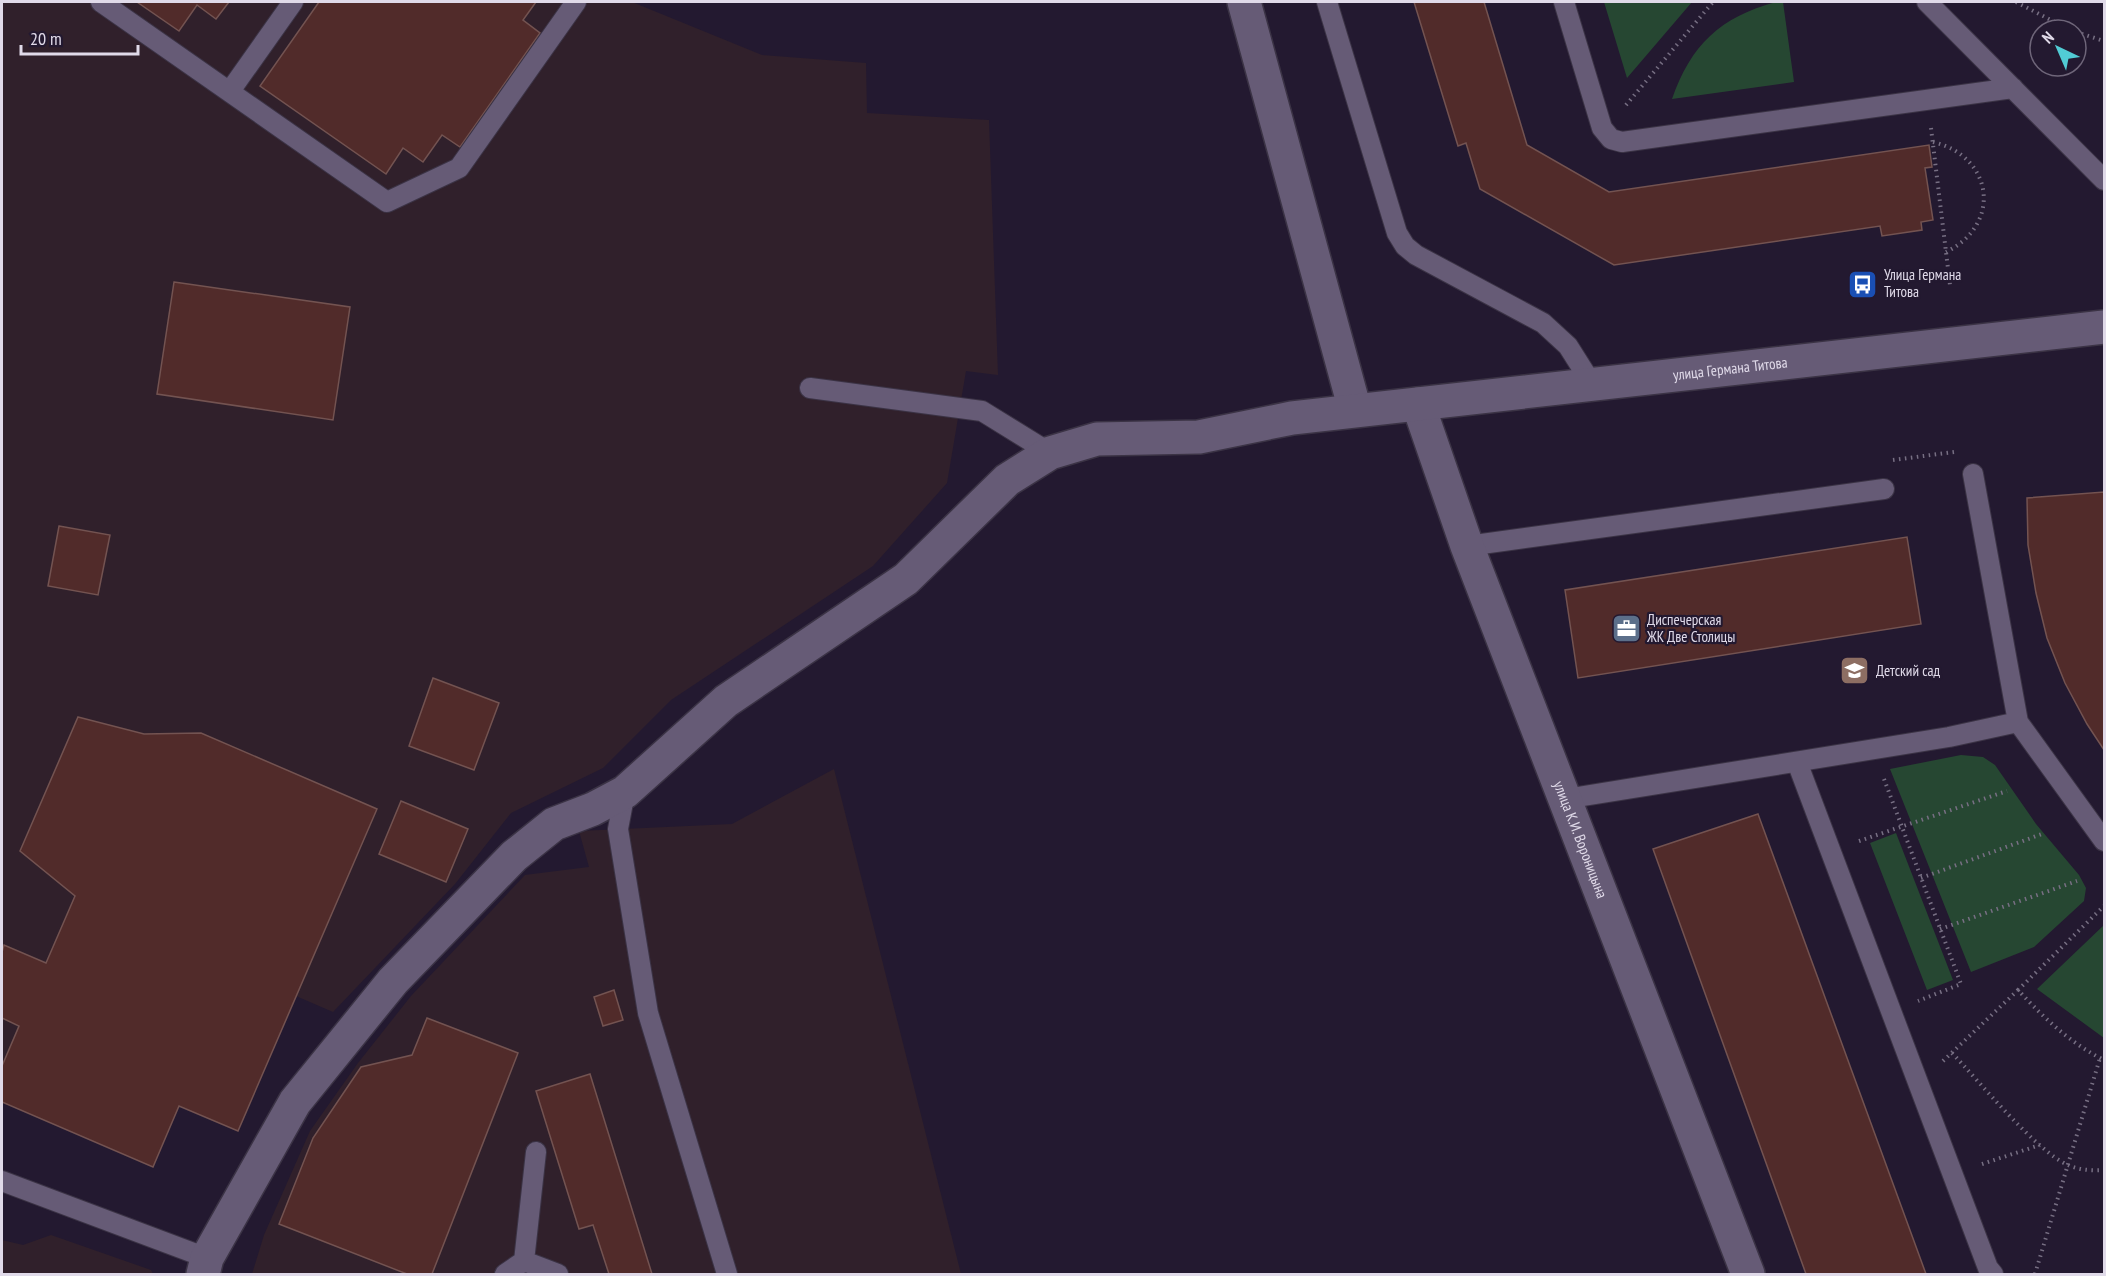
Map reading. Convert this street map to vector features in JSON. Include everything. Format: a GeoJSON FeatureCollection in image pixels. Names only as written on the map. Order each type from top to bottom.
{"type":"FeatureCollection","features":[{"type":"Feature","properties":{"kind":"street"},"geometry":{"type":"LineString","coordinates":[[1244,2],[1355,410]]}},
{"type":"Feature","properties":{"kind":"street","name":"улица Германа Титова"},"geometry":{"type":"LineString","coordinates":[[205,1266],[296,1102],[393,981],[514,856],[554,824],[593,809],[625,792],[726,701],[906,579],[1008,480],[1050,453],[1097,439],[1199,437],[1292,418],[1355,410],[2104,327]]}},
{"type":"Feature","properties":{"kind":"street","name":"улица К.И. Вороницына"},"geometry":{"type":"LineString","coordinates":[[1418,404],[1467,546],[1748,1275]]}},
{"type":"Feature","properties":{"kind":"lane"},"geometry":{"type":"LineString","coordinates":[[101,2],[387,202],[459,168],[576,2]]}},
{"type":"Feature","properties":{"kind":"lane"},"geometry":{"type":"LineString","coordinates":[[230,91],[292,2]]}},
{"type":"Feature","properties":{"kind":"lane"},"geometry":{"type":"LineString","coordinates":[[1327,2],[1397,233],[1405,246],[1416,255],[1543,323],[1568,346],[1592,384]]}},
{"type":"Feature","properties":{"kind":"lane"},"geometry":{"type":"LineString","coordinates":[[1564,2],[1604,131],[1611,139],[1622,142],[2013,88]]}},
{"type":"Feature","properties":{"kind":"lane"},"geometry":{"type":"LineString","coordinates":[[1927,2],[2104,180]]}},
{"type":"Feature","properties":{"kind":"lane"},"geometry":{"type":"LineString","coordinates":[[810,388],[982,411],[1050,453]]}},
{"type":"Feature","properties":{"kind":"lane"},"geometry":{"type":"LineString","coordinates":[[1973,474],[2018,722],[2104,841]]}},
{"type":"Feature","properties":{"kind":"lane"},"geometry":{"type":"LineString","coordinates":[[1467,546],[1884,489]]}},
{"type":"Feature","properties":{"kind":"lane"},"geometry":{"type":"LineString","coordinates":[[1565,799],[1873,750],[2018,722]]}},
{"type":"Feature","properties":{"kind":"lane"},"geometry":{"type":"LineString","coordinates":[[1797,762],[1952,1174],[1988,1268],[1993,1275]]}},
{"type":"Feature","properties":{"kind":"lane"},"geometry":{"type":"LineString","coordinates":[[625,792],[618,829],[648,1013],[727,1275]]}},
{"type":"Feature","properties":{"kind":"lane"},"geometry":{"type":"LineString","coordinates":[[505,1275],[524,1261],[536,1152]]}},
{"type":"Feature","properties":{"kind":"lane"},"geometry":{"type":"LineString","coordinates":[[2,1181],[205,1266]]}},
{"type":"Feature","properties":{"kind":"lane"},"geometry":{"type":"LineString","coordinates":[[524,1261],[558,1275]]}},
{"type":"Feature","properties":{"kind":"path"},"geometry":{"type":"LineString","coordinates":[[1604,131],[1713,2]]}},
{"type":"Feature","properties":{"kind":"path"},"geometry":{"type":"LineString","coordinates":[[2016,2],[2047,18]]}},
{"type":"Feature","properties":{"kind":"path"},"geometry":{"type":"LineString","coordinates":[[2088,36],[2104,41]]}},
{"type":"Feature","properties":{"kind":"path"},"geometry":{"type":"LineString","coordinates":[[1928,100],[1950,285]]}},
{"type":"Feature","properties":{"kind":"path"},"geometry":{"type":"LineString","coordinates":[[1933,142],[1962,153],[1977,172],[1984,195],[1983,210],[1974,230],[1959,245],[1946,252]]}},
{"type":"Feature","properties":{"kind":"path"},"geometry":{"type":"LineString","coordinates":[[1884,489],[1880,462],[1967,450],[1973,474]]}},
{"type":"Feature","properties":{"kind":"path"},"geometry":{"type":"LineString","coordinates":[[1873,750],[1961,984],[1891,1011]]}},
{"type":"Feature","properties":{"kind":"path"},"geometry":{"type":"LineString","coordinates":[[1830,851],[2007,791]]}},
{"type":"Feature","properties":{"kind":"path"},"geometry":{"type":"LineString","coordinates":[[1921,878],[2042,834]]}},
{"type":"Feature","properties":{"kind":"path"},"geometry":{"type":"LineString","coordinates":[[1940,928],[2077,881]]}},
{"type":"Feature","properties":{"kind":"path"},"geometry":{"type":"LineString","coordinates":[[1919,1085],[2104,906]]}},
{"type":"Feature","properties":{"kind":"path"},"geometry":{"type":"LineString","coordinates":[[2018,990],[2045,1018],[2085,1050],[2102,1059],[2036,1275]]}},
{"type":"Feature","properties":{"kind":"path"},"geometry":{"type":"LineString","coordinates":[[1952,1053],[2040,1145],[2068,1166],[2093,1171],[2104,1170]]}},
{"type":"Feature","properties":{"kind":"path"},"geometry":{"type":"LineString","coordinates":[[1952,1174],[2040,1145]]}},
{"type":"Feature","properties":{"kind":"shaded area"},"geometry":{"type":"Polygon","coordinates":[[[2,2],[632,2],[762,55],[866,63],[867,113],[989,120],[998,375],[966,371],[947,483],[873,566],[671,700],[603,768],[511,813],[455,884],[333,1012],[296,996],[238,1131],[179,1106],[153,1167],[2,1102],[2,2]]]}},
{"type":"Feature","properties":{"kind":"shaded area"},"geometry":{"type":"Polygon","coordinates":[[[834,769],[961,1274],[252,1274],[264,1235],[310,1131],[358,1063],[411,996],[525,875],[589,867],[579,831],[732,824],[834,769]]]}},
{"type":"Feature","properties":{"kind":"shaded area"},"geometry":{"type":"Polygon","coordinates":[[[51,1235],[151,1270],[153,1274],[2,1274],[2,1240],[23,1245],[51,1235]]]}},
{"type":"Feature","properties":{"kind":"green space"},"geometry":{"type":"Polygon","coordinates":[[[1604,2],[1692,2],[1627,78],[1604,2]]]}},
{"type":"Feature","properties":{"kind":"green space"},"geometry":{"type":"Polygon","coordinates":[[[1776,2],[1783,2],[1794,82],[1672,99],[1688,63],[1710,36],[1739,16],[1776,2]]]}},
{"type":"Feature","properties":{"kind":"green space"},"geometry":{"type":"Polygon","coordinates":[[[1961,755],[1983,757],[1995,765],[2036,824],[2079,875],[2086,888],[2084,901],[2034,947],[1971,972],[1890,769],[1961,755]]]}},
{"type":"Feature","properties":{"kind":"green space"},"geometry":{"type":"Polygon","coordinates":[[[1896,833],[1953,980],[1927,990],[1870,843],[1896,833]]]}},
{"type":"Feature","properties":{"kind":"green space"},"geometry":{"type":"Polygon","coordinates":[[[2104,925],[2104,1038],[2037,989],[2104,925]]]}},
{"type":"Feature","properties":{"kind":"building"},"geometry":{"type":"Polygon","coordinates":[[[137,2],[229,2],[216,19],[197,5],[179,31],[137,2]]]}},
{"type":"Feature","properties":{"kind":"building"},"geometry":{"type":"Polygon","coordinates":[[[319,2],[536,2],[523,20],[540,33],[460,147],[442,135],[423,162],[403,148],[386,174],[260,86],[319,2]]]}},
{"type":"Feature","properties":{"kind":"building"},"geometry":{"type":"Polygon","coordinates":[[[1414,2],[1484,2],[1527,145],[1609,192],[1929,145],[1932,167],[1925,168],[1933,220],[1921,222],[1922,230],[1882,236],[1880,226],[1614,265],[1480,189],[1466,143],[1458,146],[1414,2]]]}},
{"type":"Feature","properties":{"kind":"building"},"geometry":{"type":"Polygon","coordinates":[[[174,282],[350,307],[333,420],[157,394],[174,282]]]}},
{"type":"Feature","properties":{"kind":"building"},"geometry":{"type":"Polygon","coordinates":[[[2104,492],[2104,750],[2065,683],[2047,638],[2028,545],[2027,498],[2104,492]]]}},
{"type":"Feature","properties":{"kind":"building"},"geometry":{"type":"Polygon","coordinates":[[[59,526],[110,535],[98,595],[48,586],[59,526]]]}},
{"type":"Feature","properties":{"kind":"building"},"geometry":{"type":"Polygon","coordinates":[[[1907,537],[1921,624],[1578,678],[1565,590],[1907,537]]]}},
{"type":"Feature","properties":{"kind":"building"},"geometry":{"type":"Polygon","coordinates":[[[433,678],[499,703],[474,770],[409,746],[433,678]]]}},
{"type":"Feature","properties":{"kind":"building"},"geometry":{"type":"Polygon","coordinates":[[[78,717],[144,734],[201,733],[377,809],[238,1131],[179,1106],[153,1167],[2,1102],[2,1066],[19,1026],[2,1018],[2,952],[4,945],[46,963],[75,896],[20,851],[78,717]]]}},
{"type":"Feature","properties":{"kind":"building"},"geometry":{"type":"Polygon","coordinates":[[[401,801],[468,829],[446,882],[379,854],[401,801]]]}},
{"type":"Feature","properties":{"kind":"building"},"geometry":{"type":"Polygon","coordinates":[[[1758,814],[1926,1274],[1806,1274],[1653,849],[1758,814]]]}},
{"type":"Feature","properties":{"kind":"building"},"geometry":{"type":"Polygon","coordinates":[[[614,990],[623,1020],[603,1026],[594,997],[614,990]]]}},
{"type":"Feature","properties":{"kind":"building"},"geometry":{"type":"Polygon","coordinates":[[[427,1018],[518,1053],[432,1274],[407,1274],[279,1224],[313,1138],[361,1067],[412,1055],[427,1018]]]}},
{"type":"Feature","properties":{"kind":"building"},"geometry":{"type":"Polygon","coordinates":[[[590,1074],[652,1274],[609,1274],[593,1225],[579,1229],[536,1091],[590,1074]]]}},
{"type":"Feature","properties":{"kind":"place","name":"Улица Германа Титова"},"geometry":{"type":"Point","coordinates":[1863,284]}},
{"type":"Feature","properties":{"kind":"place","name":"Диспечерская ЖК Две Столицы"},"geometry":{"type":"Point","coordinates":[1626,629]}},
{"type":"Feature","properties":{"kind":"place","name":"Детский сад"},"geometry":{"type":"Point","coordinates":[1855,671]}}]}
